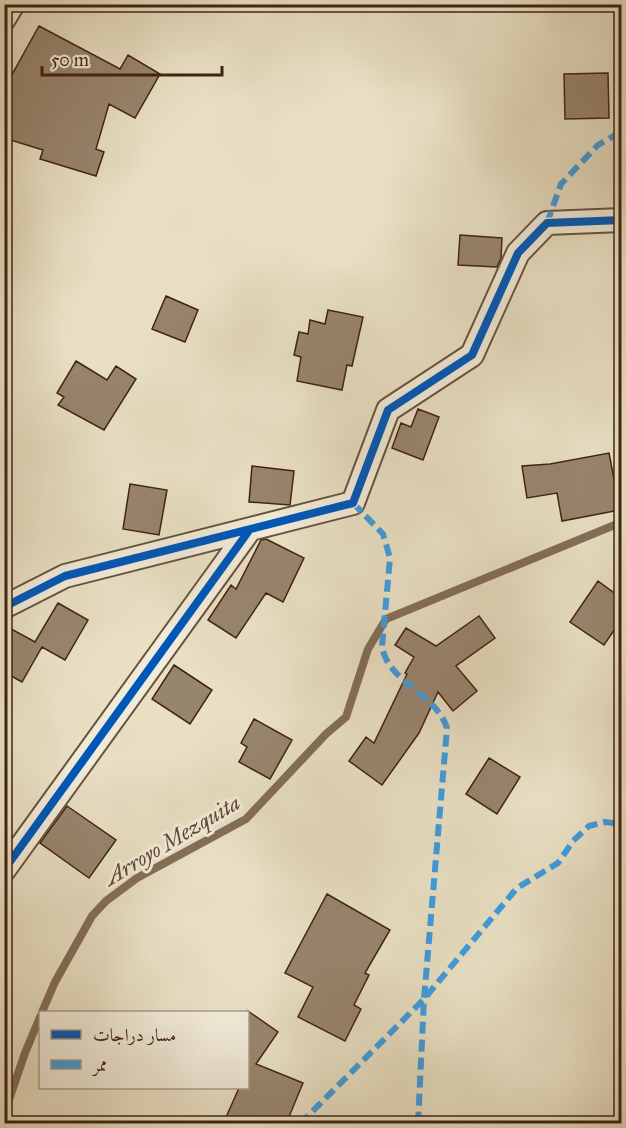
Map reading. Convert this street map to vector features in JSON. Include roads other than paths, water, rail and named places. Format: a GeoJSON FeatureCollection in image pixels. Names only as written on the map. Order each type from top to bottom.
{"type":"FeatureCollection","features":[{"type":"Feature","properties":{"kind":"street"},"geometry":{"type":"LineString","coordinates":[[4,20],[13,4]]}},
{"type":"Feature","properties":{"kind":"street"},"geometry":{"type":"LineString","coordinates":[[4,607],[65,576],[248,532],[353,503],[388,410],[472,355],[518,253],[547,223],[621,220]]}},
{"type":"Feature","properties":{"kind":"street"},"geometry":{"type":"LineString","coordinates":[[4,870],[248,532]]}},
{"type":"Feature","properties":{"kind":"waterway","name":"Arroyo Mezquita"},"geometry":{"type":"LineString","coordinates":[[42,1011],[55,982],[92,916],[106,901],[137,878],[246,819],[326,734],[346,717],[368,649],[386,619],[622,522]]}},
{"type":"Feature","properties":{"kind":"waterway","name":"Arroyo Mezquita"},"geometry":{"type":"LineString","coordinates":[[4,1114],[39,1019]]}}]}
